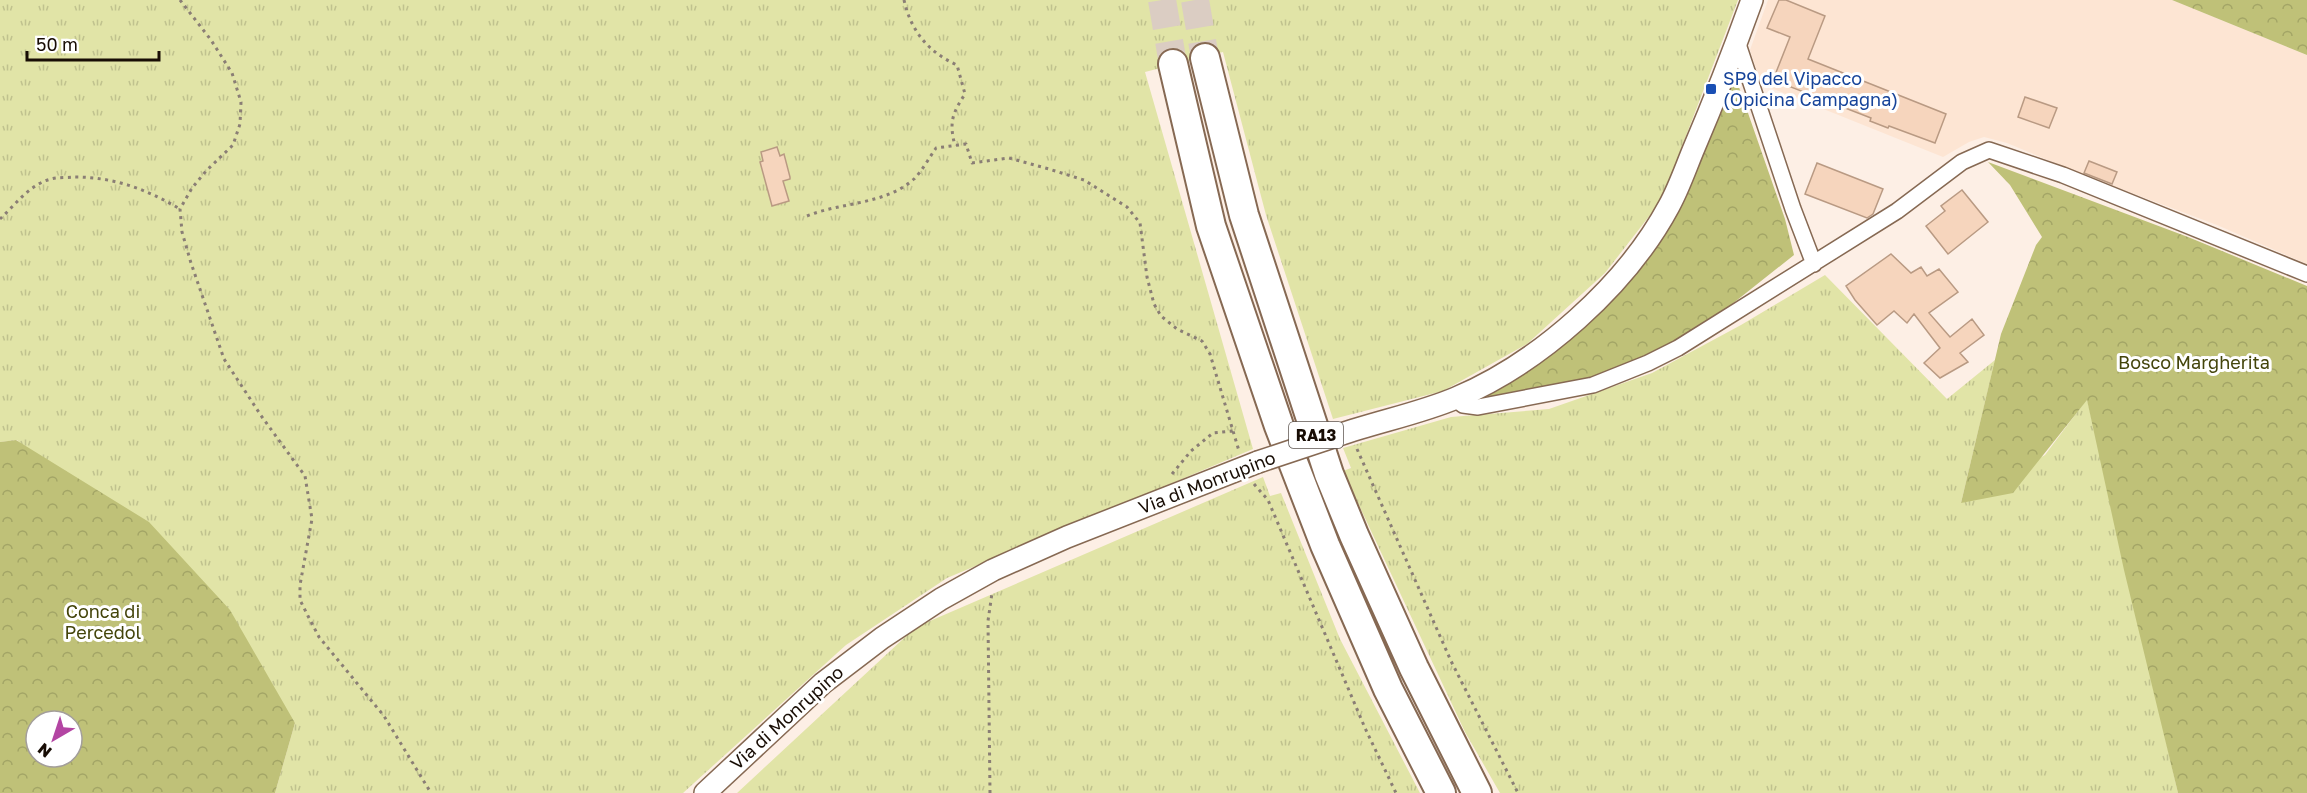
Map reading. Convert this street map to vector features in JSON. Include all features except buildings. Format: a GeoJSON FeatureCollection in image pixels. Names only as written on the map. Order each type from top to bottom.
{"type":"FeatureCollection","features":[{"type":"Feature","properties":{"kind":"highway","name":"RA13"},"geometry":{"type":"LineString","coordinates":[[1205,58],[1244,215],[1329,474],[1414,668],[1477,793]]}},
{"type":"Feature","properties":{"kind":"highway","name":"RA13"},"geometry":{"type":"LineString","coordinates":[[1173,64],[1211,226],[1279,426],[1324,545],[1388,688],[1441,793]]}},
{"type":"Feature","properties":{"kind":"main road","name":"Via di Monrupino"},"geometry":{"type":"LineString","coordinates":[[705,793],[823,683],[911,618],[993,570],[1067,537],[1243,467],[1455,399],[1505,373],[1547,344],[1599,298],[1643,247],[1670,205],[1719,91],[1752,0]]}},
{"type":"Feature","properties":{"kind":"street"},"geometry":{"type":"LineString","coordinates":[[1737,41],[1793,209],[1814,264]]}},
{"type":"Feature","properties":{"kind":"street"},"geometry":{"type":"LineString","coordinates":[[1455,399],[1463,405],[1478,407],[1593,385],[1647,363],[1678,348],[1814,264],[1897,211],[1962,162],[1989,150],[2063,176],[2307,274]]}},
{"type":"Feature","properties":{"kind":"path"},"geometry":{"type":"LineString","coordinates":[[180,0],[211,40],[232,73],[241,102],[240,124],[233,145],[192,188],[180,209],[182,232],[191,263],[225,358],[261,417],[304,476],[312,519],[300,585],[300,600],[319,637],[384,716],[431,793]]}},
{"type":"Feature","properties":{"kind":"path"},"geometry":{"type":"LineString","coordinates":[[904,0],[909,20],[927,46],[942,59],[957,65],[960,71],[965,94],[953,115],[951,129],[955,146]]}},
{"type":"Feature","properties":{"kind":"path"},"geometry":{"type":"LineString","coordinates":[[807,216],[825,208],[893,193],[914,179],[936,148],[966,144],[972,163],[1009,158],[1084,180],[1127,207],[1140,223],[1147,277],[1154,304],[1161,316],[1177,329],[1202,341],[1210,354],[1243,467],[1268,500],[1365,728],[1396,793]]}},
{"type":"Feature","properties":{"kind":"path"},"geometry":{"type":"LineString","coordinates":[[0,219],[33,188],[51,179],[61,178],[96,177],[126,183],[155,194],[180,209]]}},
{"type":"Feature","properties":{"kind":"path"},"geometry":{"type":"LineString","coordinates":[[1155,502],[1172,474],[1191,451],[1213,433],[1233,431]]}},
{"type":"Feature","properties":{"kind":"path"},"geometry":{"type":"LineString","coordinates":[[1345,433],[1366,470],[1451,661],[1518,793]]}},
{"type":"Feature","properties":{"kind":"path"},"geometry":{"type":"LineString","coordinates":[[990,793],[988,621],[993,592],[993,570]]}},
{"type":"Feature","properties":{"kind":"shaded area"},"geometry":{"type":"Polygon","coordinates":[[[1768,0],[2172,0],[2307,55],[2307,264],[2217,225],[2084,175],[2007,143],[1984,137],[1969,142],[1943,157],[1761,84],[1750,50],[1768,0]]]}},
{"type":"Feature","properties":{"kind":"green space"},"geometry":{"type":"Polygon","coordinates":[[[0,0],[1738,0],[1661,201],[1605,273],[1527,344],[1443,391],[1333,419],[1266,215],[1223,52],[1145,72],[1253,449],[947,578],[846,645],[683,793],[275,793],[295,723],[17,440],[0,442],[0,0]]]}},
{"type":"Feature","properties":{"kind":"green space"},"geometry":{"type":"Polygon","coordinates":[[[2172,0],[2307,0],[2307,55],[2172,0]]]}},
{"type":"Feature","properties":{"kind":"green space"},"geometry":{"type":"Polygon","coordinates":[[[1733,70],[1785,219],[1794,255],[1717,316],[1677,343],[1594,382],[1478,398],[1608,298],[1733,70]]]}},
{"type":"Feature","properties":{"kind":"green space","name":"Bosco Margherita"},"geometry":{"type":"Polygon","coordinates":[[[1988,162],[2188,237],[2307,286],[2307,793],[2178,793],[2124,570],[2087,400],[2013,493],[1961,503],[2001,334],[2036,245],[2042,237],[2010,185],[1988,162]]]}},
{"type":"Feature","properties":{"kind":"green space"},"geometry":{"type":"Polygon","coordinates":[[[1825,275],[1947,399],[1995,360],[1961,503],[2045,455],[2087,399],[2178,793],[1500,793],[1465,732],[1343,471],[1351,468],[1343,448],[1451,417],[1549,409],[1652,373],[1741,325],[1825,275]]]}},
{"type":"Feature","properties":{"kind":"green space","name":"Conca di Percedol"},"geometry":{"type":"Polygon","coordinates":[[[16,440],[149,522],[230,610],[295,723],[275,793],[0,793],[0,442],[16,440]]]}},
{"type":"Feature","properties":{"kind":"green space"},"geometry":{"type":"Polygon","coordinates":[[[1263,477],[1270,496],[1281,493],[1340,639],[1420,793],[737,793],[916,627],[1263,477]]]}},
{"type":"Feature","properties":{"kind":"tunnel"},"geometry":{"type":"LineString","coordinates":[[1162,0],[1173,64]]}},
{"type":"Feature","properties":{"kind":"tunnel"},"geometry":{"type":"LineString","coordinates":[[1195,0],[1205,58]]}},
{"type":"Feature","properties":{"kind":"place","name":"SP9 del Vipacco (Opicina Campagna)"},"geometry":{"type":"Point","coordinates":[1711,89]}}]}
